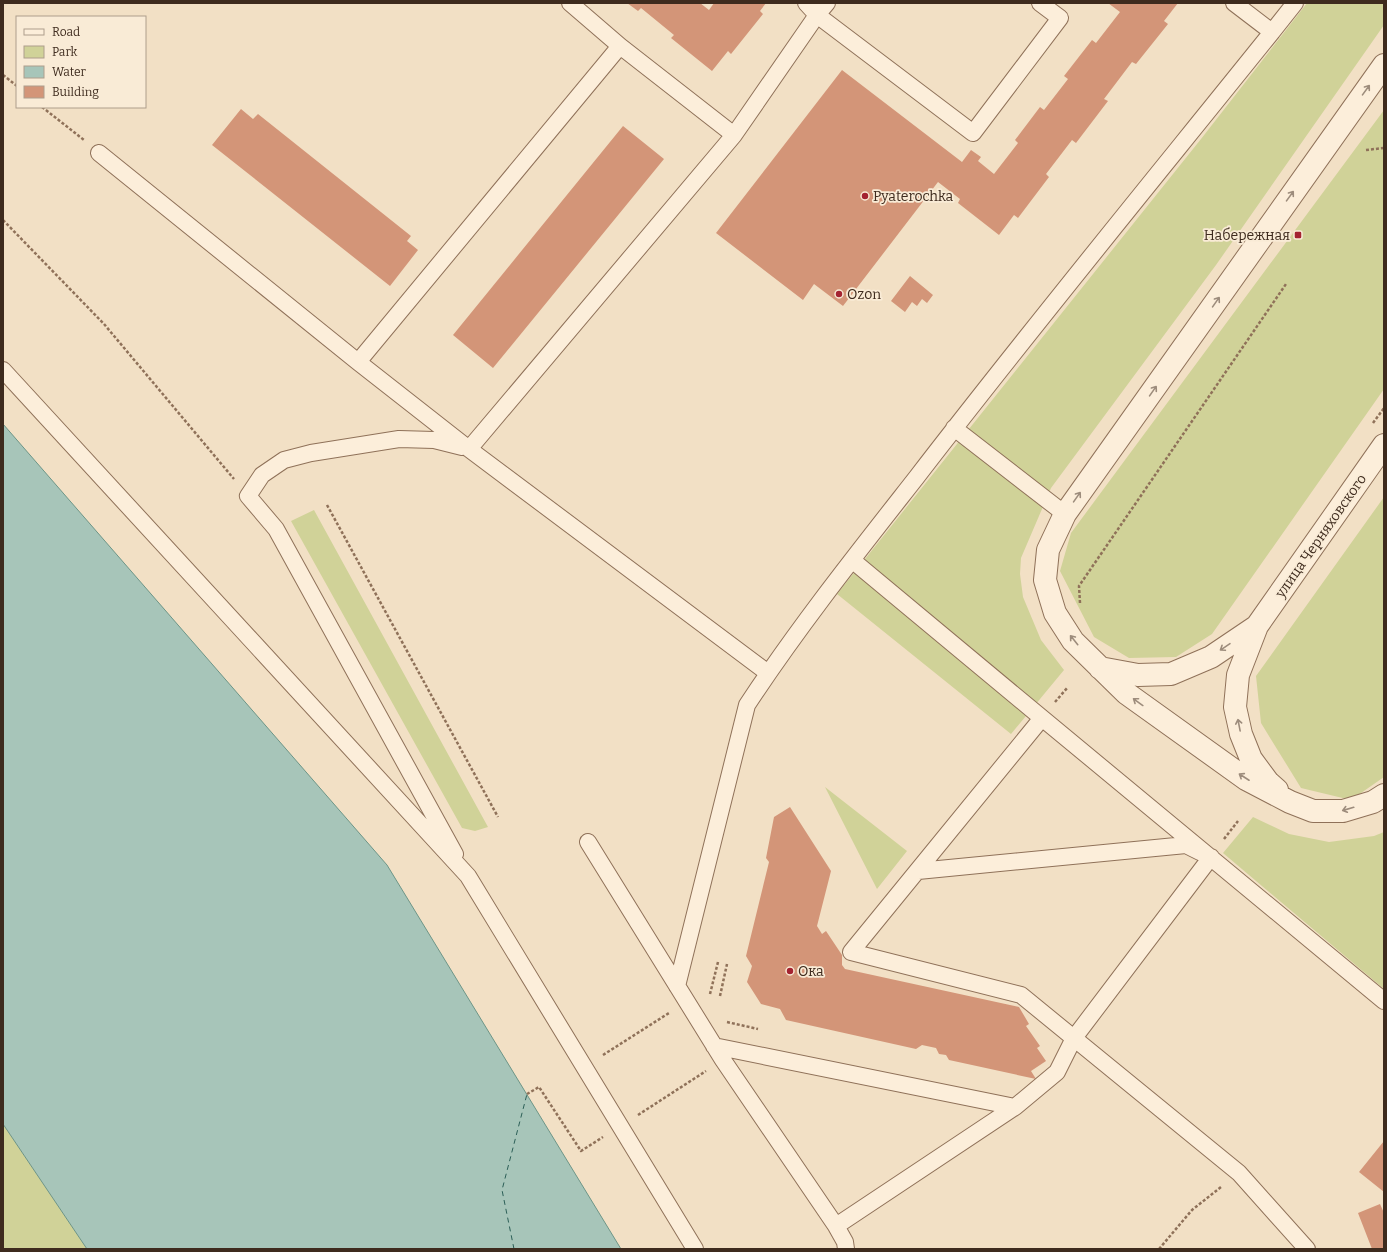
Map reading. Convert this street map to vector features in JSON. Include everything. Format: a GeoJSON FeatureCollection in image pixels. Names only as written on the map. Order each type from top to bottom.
{"type":"FeatureCollection","features":[{"type":"Feature","properties":{"kind":"street"},"geometry":{"type":"LineString","coordinates":[[1384,65],[1065,514],[1048,550],[1046,580],[1055,613],[1073,641],[1100,668],[1126,693],[1246,779],[1290,802],[1313,811],[1343,811],[1373,802],[1384,795]]}},
{"type":"Feature","properties":{"kind":"street","name":"улица Черняховского"},"geometry":{"type":"LineString","coordinates":[[1257,626],[1384,445]]}},
{"type":"Feature","properties":{"kind":"street"},"geometry":{"type":"LineString","coordinates":[[1100,668],[1138,675],[1171,674],[1211,657],[1257,626]]}},
{"type":"Feature","properties":{"kind":"street"},"geometry":{"type":"LineString","coordinates":[[1257,626],[1238,675],[1235,707],[1240,734],[1251,759],[1268,782],[1290,802]]}},
{"type":"Feature","properties":{"kind":"lane"},"geometry":{"type":"LineString","coordinates":[[570,3],[620,46],[734,134]]}},
{"type":"Feature","properties":{"kind":"lane"},"geometry":{"type":"LineString","coordinates":[[806,3],[822,9],[973,134],[1060,18],[1040,3]]}},
{"type":"Feature","properties":{"kind":"lane"},"geometry":{"type":"LineString","coordinates":[[1234,3],[1272,32]]}},
{"type":"Feature","properties":{"kind":"lane"},"geometry":{"type":"LineString","coordinates":[[677,986],[747,705],[768,673],[852,560],[954,428],[1295,3]]}},
{"type":"Feature","properties":{"kind":"lane"},"geometry":{"type":"LineString","coordinates":[[469,448],[734,134],[822,9]]}},
{"type":"Feature","properties":{"kind":"lane"},"geometry":{"type":"LineString","coordinates":[[358,362],[620,46]]}},
{"type":"Feature","properties":{"kind":"lane"},"geometry":{"type":"LineString","coordinates":[[99,153],[358,362],[469,448],[768,673]]}},
{"type":"Feature","properties":{"kind":"lane"},"geometry":{"type":"LineString","coordinates":[[3,370],[468,876]]}},
{"type":"Feature","properties":{"kind":"lane"},"geometry":{"type":"LineString","coordinates":[[954,428],[1065,514]]}},
{"type":"Feature","properties":{"kind":"lane"},"geometry":{"type":"LineString","coordinates":[[469,448],[434,440],[399,439],[311,453],[284,460],[262,475],[248,496],[276,529],[468,876],[695,1249]]}},
{"type":"Feature","properties":{"kind":"lane"},"geometry":{"type":"LineString","coordinates":[[852,560],[1384,1001]]}},
{"type":"Feature","properties":{"kind":"lane"},"geometry":{"type":"LineString","coordinates":[[1042,718],[851,952],[1021,995],[1239,1173],[1307,1249]]}},
{"type":"Feature","properties":{"kind":"lane"},"geometry":{"type":"LineString","coordinates":[[588,842],[723,1060],[836,1226],[845,1242],[846,1249]]}},
{"type":"Feature","properties":{"kind":"lane"},"geometry":{"type":"LineString","coordinates":[[918,871],[1186,845],[1211,857]]}},
{"type":"Feature","properties":{"kind":"lane"},"geometry":{"type":"LineString","coordinates":[[836,1226],[1015,1107],[1057,1072],[1074,1038],[1211,857]]}},
{"type":"Feature","properties":{"kind":"lane"},"geometry":{"type":"LineString","coordinates":[[714,1046],[1015,1107]]}},
{"type":"Feature","properties":{"kind":"path"},"geometry":{"type":"LineString","coordinates":[[3,75],[16,85]]}},
{"type":"Feature","properties":{"kind":"path"},"geometry":{"type":"LineString","coordinates":[[43,108],[99,153]]}},
{"type":"Feature","properties":{"kind":"path"},"geometry":{"type":"LineString","coordinates":[[1366,150],[1384,148]]}},
{"type":"Feature","properties":{"kind":"path"},"geometry":{"type":"LineString","coordinates":[[3,220],[104,324],[248,496]]}},
{"type":"Feature","properties":{"kind":"path"},"geometry":{"type":"LineString","coordinates":[[1083,609],[1080,603],[1079,586],[1286,284]]}},
{"type":"Feature","properties":{"kind":"path"},"geometry":{"type":"LineString","coordinates":[[1369,429],[1384,408]]}},
{"type":"Feature","properties":{"kind":"path"},"geometry":{"type":"LineString","coordinates":[[327,505],[498,817]]}},
{"type":"Feature","properties":{"kind":"path"},"geometry":{"type":"LineString","coordinates":[[710,994],[718,962]]}},
{"type":"Feature","properties":{"kind":"path"},"geometry":{"type":"LineString","coordinates":[[720,996],[727,964]]}},
{"type":"Feature","properties":{"kind":"path"},"geometry":{"type":"LineString","coordinates":[[585,1067],[687,1002]]}},
{"type":"Feature","properties":{"kind":"path"},"geometry":{"type":"LineString","coordinates":[[726,1022],[758,1029]]}},
{"type":"Feature","properties":{"kind":"path"},"geometry":{"type":"LineString","coordinates":[[527,1094],[539,1087],[581,1151],[723,1060]]}},
{"type":"Feature","properties":{"kind":"path"},"geometry":{"type":"LineString","coordinates":[[1159,1249],[1192,1210],[1239,1173]]}},
{"type":"Feature","properties":{"kind":"green space"},"geometry":{"type":"Polygon","coordinates":[[[1307,3],[1384,3],[1384,25],[1216,265],[1051,488],[1021,558],[1020,574],[1023,597],[1041,640],[1064,670],[1011,734],[837,594],[1201,139],[1307,3]]]}},
{"type":"Feature","properties":{"kind":"green space"},"geometry":{"type":"Polygon","coordinates":[[[1384,110],[1384,389],[1212,634],[1176,657],[1129,658],[1094,637],[1060,571],[1071,533],[1384,110]]]}},
{"type":"Feature","properties":{"kind":"green space"},"geometry":{"type":"Polygon","coordinates":[[[1384,497],[1384,777],[1351,800],[1301,788],[1261,723],[1256,676],[1384,497]]]}},
{"type":"Feature","properties":{"kind":"green space"},"geometry":{"type":"Polygon","coordinates":[[[314,510],[488,827],[475,831],[462,828],[291,521],[314,510]]]}},
{"type":"Feature","properties":{"kind":"green space"},"geometry":{"type":"Polygon","coordinates":[[[825,787],[907,851],[877,889],[825,787]]]}},
{"type":"Feature","properties":{"kind":"green space"},"geometry":{"type":"Polygon","coordinates":[[[1253,817],[1289,834],[1329,842],[1374,836],[1384,832],[1384,989],[1223,853],[1253,817]]]}},
{"type":"Feature","properties":{"kind":"green space"},"geometry":{"type":"Polygon","coordinates":[[[3,1124],[87,1249],[3,1249],[3,1124]]]}},
{"type":"Feature","properties":{"kind":"water"},"geometry":{"type":"Polygon","coordinates":[[[3,424],[387,865],[621,1249],[87,1249],[3,1124],[3,424]]]}},
{"type":"Feature","properties":{"kind":"building"},"geometry":{"type":"Polygon","coordinates":[[[627,3],[700,3],[709,10],[714,3],[766,3],[760,11],[763,14],[731,54],[728,51],[712,71],[671,38],[674,35],[641,8],[638,11],[627,3]]]}},
{"type":"Feature","properties":{"kind":"building"},"geometry":{"type":"Polygon","coordinates":[[[1108,3],[1178,3],[1164,21],[1168,24],[1136,64],[1132,62],[1104,99],[1108,101],[1076,143],[1072,140],[1046,174],[1049,177],[1018,218],[1014,215],[999,235],[958,203],[960,199],[938,182],[843,306],[814,284],[803,300],[716,233],[842,70],[962,162],[971,150],[981,157],[978,161],[994,174],[1018,143],[1015,140],[1040,107],[1044,110],[1068,79],[1064,76],[1092,40],[1096,43],[1120,12],[1108,3]]]}},
{"type":"Feature","properties":{"kind":"building"},"geometry":{"type":"Polygon","coordinates":[[[241,109],[253,119],[258,114],[411,236],[407,241],[418,250],[390,286],[212,145],[241,109]]]}},
{"type":"Feature","properties":{"kind":"building"},"geometry":{"type":"Polygon","coordinates":[[[623,126],[664,159],[493,368],[453,335],[623,126]]]}},
{"type":"Feature","properties":{"kind":"building"},"geometry":{"type":"Polygon","coordinates":[[[910,276],[933,295],[927,303],[922,299],[917,306],[912,302],[905,312],[891,301],[910,276]]]}},
{"type":"Feature","properties":{"kind":"building"},"geometry":{"type":"Polygon","coordinates":[[[790,807],[831,871],[817,926],[822,934],[826,931],[842,955],[842,965],[845,969],[1019,1007],[1029,1024],[1026,1026],[1040,1046],[1037,1048],[1046,1061],[1031,1071],[1036,1079],[949,1060],[946,1055],[939,1054],[936,1048],[922,1045],[916,1049],[786,1020],[780,1009],[761,1004],[747,982],[752,966],[746,956],[769,862],[766,858],[774,817],[790,807]]]}},
{"type":"Feature","properties":{"kind":"building"},"geometry":{"type":"Polygon","coordinates":[[[1384,1141],[1384,1192],[1359,1172],[1384,1141]]]}},
{"type":"Feature","properties":{"kind":"building"},"geometry":{"type":"Polygon","coordinates":[[[1380,1204],[1384,1213],[1384,1249],[1372,1249],[1358,1213],[1380,1204]]]}},
{"type":"Feature","properties":{"kind":"ferry route"},"geometry":{"type":"LineString","coordinates":[[514,1249],[502,1190],[527,1094]]}},
{"type":"Feature","properties":{"kind":"place","name":"Pyaterochka"},"geometry":{"type":"Point","coordinates":[865,196]}},
{"type":"Feature","properties":{"kind":"place","name":"Набережная"},"geometry":{"type":"Point","coordinates":[1298,235]}},
{"type":"Feature","properties":{"kind":"place","name":"Ozon"},"geometry":{"type":"Point","coordinates":[839,294]}},
{"type":"Feature","properties":{"kind":"place","name":"Ока"},"geometry":{"type":"Point","coordinates":[790,971]}}]}
